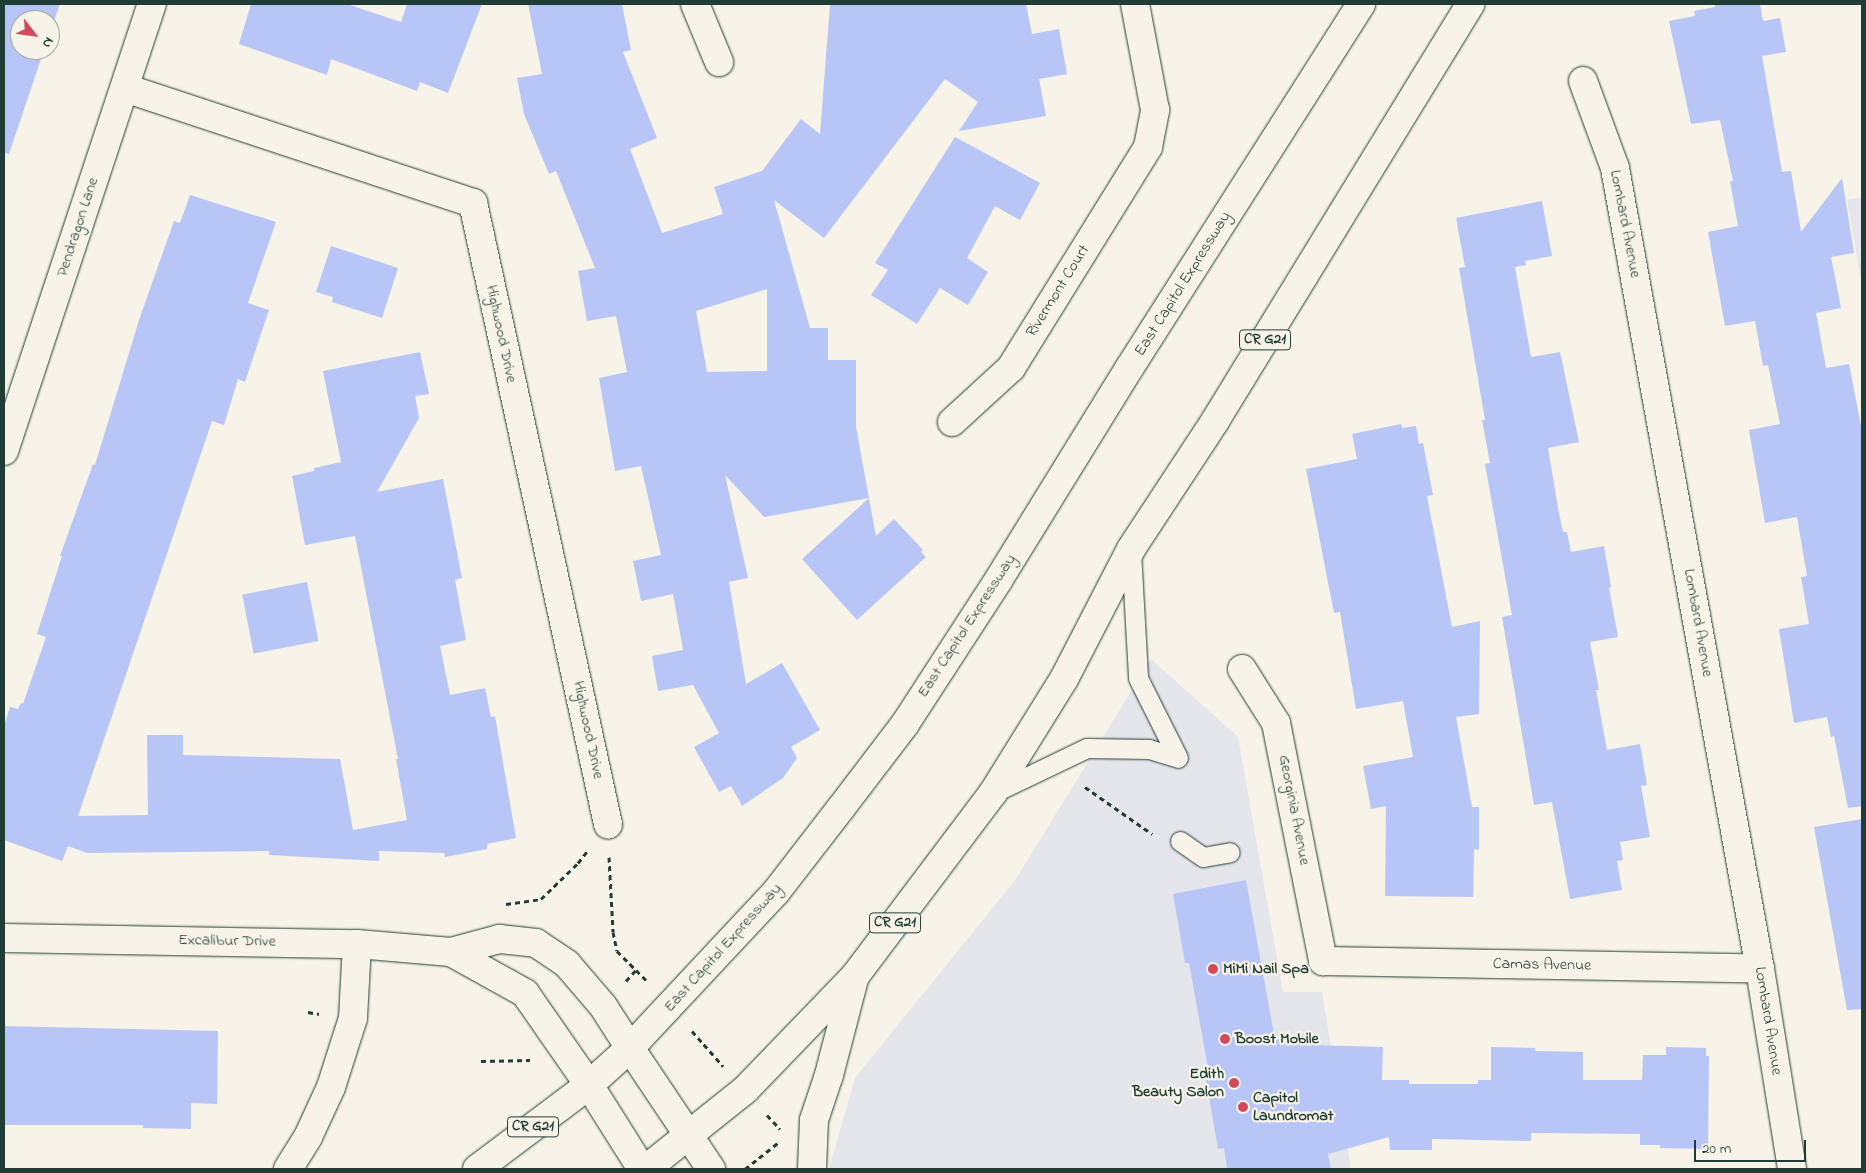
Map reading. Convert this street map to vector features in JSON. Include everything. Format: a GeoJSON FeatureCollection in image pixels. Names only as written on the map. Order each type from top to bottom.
{"type":"FeatureCollection","features":[{"type":"Feature","properties":{"kind":"main road","name":"Pendragon Lane"},"geometry":{"type":"LineString","coordinates":[[4,451],[152,4]]}},
{"type":"Feature","properties":{"kind":"main road"},"geometry":{"type":"LineString","coordinates":[[695,4],[719,62]]}},
{"type":"Feature","properties":{"kind":"main road","name":"Rivermont Court"},"geometry":{"type":"LineString","coordinates":[[952,422],[1011,368],[1148,147],[1155,110],[1136,4]]}},
{"type":"Feature","properties":{"kind":"main road","name":"East Capitol Expressway"},"geometry":{"type":"LineString","coordinates":[[477,1169],[590,1084],[630,1048],[776,892],[904,724],[999,579],[1125,375],[1361,4]]}},
{"type":"Feature","properties":{"kind":"main road","name":"CR G21"},"geometry":{"type":"LineString","coordinates":[[646,1169],[745,1090],[855,976],[993,792],[1064,680],[1131,549],[1215,422],[1471,4]]}},
{"type":"Feature","properties":{"kind":"main road","name":"Lombard Avenue"},"geometry":{"type":"LineString","coordinates":[[1583,81],[1615,168],[1760,969],[1792,1169]]}},
{"type":"Feature","properties":{"kind":"main road","name":"Highwood Drive"},"geometry":{"type":"LineString","coordinates":[[125,88],[473,203],[608,824]]}},
{"type":"Feature","properties":{"kind":"main road","name":"Georginia Avenue"},"geometry":{"type":"LineString","coordinates":[[1242,669],[1276,723],[1323,961]]}},
{"type":"Feature","properties":{"kind":"main road","name":"Excalibur Drive"},"geometry":{"type":"LineString","coordinates":[[4,938],[357,944],[451,952],[499,939],[536,943],[567,964],[603,1006],[711,1169]]}},
{"type":"Feature","properties":{"kind":"main road"},"geometry":{"type":"LineString","coordinates":[[288,1169],[308,1137],[330,1087],[353,1018],[357,944]]}},
{"type":"Feature","properties":{"kind":"main road","name":"Excalibur Drive"},"geometry":{"type":"LineString","coordinates":[[451,952],[524,993],[590,1084],[642,1169]]}},
{"type":"Feature","properties":{"kind":"main road","name":"Camas Avenue"},"geometry":{"type":"LineString","coordinates":[[1323,961],[1760,969]]}},
{"type":"Feature","properties":{"kind":"main road"},"geometry":{"type":"LineString","coordinates":[[812,1169],[814,1120],[829,1075],[855,976]]}},
{"type":"Feature","properties":{"kind":"lane"},"geometry":{"type":"LineString","coordinates":[[993,792],[1087,748],[1149,748],[1178,758],[1138,678],[1131,549]]}},
{"type":"Feature","properties":{"kind":"lane"},"geometry":{"type":"LineString","coordinates":[[1180,841],[1203,857],[1230,852]]}},
{"type":"Feature","properties":{"kind":"path"},"geometry":{"type":"LineString","coordinates":[[1085,787],[1156,837],[1180,841]]}},
{"type":"Feature","properties":{"kind":"path"},"geometry":{"type":"LineString","coordinates":[[505,904],[541,899],[578,863],[608,824]]}},
{"type":"Feature","properties":{"kind":"path"},"geometry":{"type":"LineString","coordinates":[[608,824],[614,932],[617,951],[636,970]]}},
{"type":"Feature","properties":{"kind":"shaded area"},"geometry":{"type":"Polygon","coordinates":[[[1862,197],[1862,286],[1847,200],[1862,197]]]}},
{"type":"Feature","properties":{"kind":"shaded area"},"geometry":{"type":"Polygon","coordinates":[[[1151,659],[1238,737],[1283,992],[1322,992],[1351,1169],[829,1169],[855,1078],[1016,879],[1151,659]]]}},
{"type":"Feature","properties":{"kind":"building"},"geometry":{"type":"Polygon","coordinates":[[[4,4],[60,4],[58,10],[10,10],[10,60],[41,60],[9,154],[4,153],[4,4]]]}},
{"type":"Feature","properties":{"kind":"building"},"geometry":{"type":"Polygon","coordinates":[[[251,4],[347,4],[401,22],[407,4],[482,4],[448,93],[420,82],[417,91],[331,59],[327,75],[239,44],[251,4]]]}},
{"type":"Feature","properties":{"kind":"building"},"geometry":{"type":"Polygon","coordinates":[[[528,4],[622,4],[631,50],[623,52],[657,138],[630,149],[662,233],[723,214],[714,187],[762,171],[801,119],[820,134],[830,4],[1026,4],[1032,34],[1059,29],[1067,74],[1039,79],[1046,116],[959,131],[978,102],[945,79],[824,238],[774,200],[810,328],[828,328],[828,360],[856,360],[856,427],[869,498],[764,517],[725,475],[748,578],[729,582],[746,684],[782,663],[820,730],[791,747],[797,758],[783,778],[742,806],[731,786],[719,792],[694,747],[719,733],[693,685],[658,691],[652,656],[683,650],[673,594],[641,601],[633,561],[661,555],[641,466],[615,471],[599,378],[627,372],[616,316],[587,321],[578,271],[595,268],[556,171],[549,174],[524,114],[517,78],[542,74],[528,4]],[[767,289],[696,311],[707,372],[767,371],[767,289]]]}},
{"type":"Feature","properties":{"kind":"building"},"geometry":{"type":"Polygon","coordinates":[[[1715,4],[1760,4],[1763,21],[1780,18],[1786,52],[1762,56],[1782,172],[1791,171],[1801,232],[1842,178],[1854,253],[1831,257],[1841,308],[1816,313],[1826,368],[1849,364],[1862,431],[1862,806],[1848,808],[1834,736],[1831,737],[1827,717],[1794,723],[1779,629],[1809,624],[1801,577],[1807,576],[1797,517],[1765,523],[1749,430],[1780,424],[1768,365],[1763,366],[1755,321],[1725,326],[1708,232],[1738,226],[1730,181],[1733,181],[1720,120],[1691,124],[1669,21],[1695,16],[1694,11],[1715,7],[1715,4]]]}},
{"type":"Feature","properties":{"kind":"building"},"geometry":{"type":"Polygon","coordinates":[[[955,137],[1040,183],[1020,220],[995,206],[967,258],[988,272],[968,305],[940,288],[917,324],[871,295],[888,270],[875,263],[955,137]]]}},
{"type":"Feature","properties":{"kind":"building"},"geometry":{"type":"Polygon","coordinates":[[[190,195],[276,222],[248,303],[269,310],[245,382],[238,379],[224,425],[212,421],[78,816],[148,815],[147,735],[183,735],[183,755],[340,759],[353,830],[407,820],[396,759],[398,759],[355,536],[305,545],[292,476],[314,471],[314,468],[341,462],[323,371],[420,352],[429,394],[415,396],[419,418],[377,492],[443,479],[462,578],[455,580],[466,640],[440,646],[450,695],[485,688],[491,717],[495,716],[516,838],[487,844],[487,849],[445,857],[444,853],[379,851],[379,861],[269,855],[269,851],[87,853],[68,846],[62,861],[4,840],[4,726],[10,707],[18,709],[21,703],[23,704],[46,637],[37,634],[62,556],[60,556],[93,464],[95,465],[139,320],[174,221],[180,223],[190,195]]]}},
{"type":"Feature","properties":{"kind":"building"},"geometry":{"type":"Polygon","coordinates":[[[1542,201],[1552,256],[1525,261],[1526,265],[1515,267],[1531,357],[1560,352],[1579,442],[1548,448],[1558,508],[1563,532],[1567,532],[1571,552],[1604,546],[1618,637],[1590,642],[1599,690],[1596,690],[1607,750],[1640,744],[1647,785],[1641,786],[1650,837],[1620,842],[1623,860],[1617,861],[1622,890],[1570,899],[1552,802],[1534,805],[1502,617],[1512,615],[1485,464],[1490,463],[1482,420],[1485,420],[1459,268],[1465,267],[1456,218],[1542,201]]]}},
{"type":"Feature","properties":{"kind":"building"},"geometry":{"type":"Polygon","coordinates":[[[331,246],[398,268],[382,318],[332,302],[333,297],[316,292],[331,246]]]}},
{"type":"Feature","properties":{"kind":"building"},"geometry":{"type":"Polygon","coordinates":[[[1401,424],[1402,428],[1416,426],[1419,444],[1423,443],[1433,495],[1427,496],[1452,627],[1480,621],[1479,714],[1456,717],[1472,807],[1479,807],[1479,850],[1474,849],[1473,897],[1385,896],[1386,806],[1371,809],[1363,766],[1413,757],[1403,701],[1356,709],[1340,612],[1334,613],[1306,469],[1357,459],[1352,434],[1401,424]]]}},
{"type":"Feature","properties":{"kind":"building"},"geometry":{"type":"Polygon","coordinates":[[[869,498],[876,536],[894,519],[923,550],[921,552],[926,557],[857,620],[802,559],[869,498]]]}},
{"type":"Feature","properties":{"kind":"building"},"geometry":{"type":"Polygon","coordinates":[[[307,582],[318,641],[254,653],[242,595],[307,582]]]}},
{"type":"Feature","properties":{"kind":"building"},"geometry":{"type":"Polygon","coordinates":[[[1862,819],[1862,1009],[1847,1010],[1814,827],[1862,819]]]}},
{"type":"Feature","properties":{"kind":"building"},"geometry":{"type":"Polygon","coordinates":[[[1246,880],[1275,1040],[1310,1034],[1312,1045],[1383,1047],[1382,1080],[1409,1080],[1409,1084],[1478,1084],[1478,1080],[1491,1080],[1491,1047],[1535,1048],[1535,1051],[1583,1052],[1583,1080],[1642,1080],[1643,1055],[1666,1055],[1666,1047],[1706,1048],[1706,1056],[1709,1056],[1708,1149],[1660,1148],[1660,1145],[1640,1145],[1640,1134],[1531,1133],[1531,1141],[1432,1139],[1432,1150],[1390,1150],[1389,1137],[1328,1154],[1331,1169],[1227,1169],[1224,1148],[1218,1149],[1206,1080],[1210,1079],[1189,963],[1185,963],[1173,894],[1246,880]]]}},
{"type":"Feature","properties":{"kind":"building"},"geometry":{"type":"Polygon","coordinates":[[[4,1026],[218,1031],[217,1104],[191,1103],[191,1129],[143,1128],[143,1125],[4,1125],[4,1026]]]}},
{"type":"Feature","properties":{"kind":"place","name":"MiMi Nail Spa"},"geometry":{"type":"Point","coordinates":[1213,969]}},
{"type":"Feature","properties":{"kind":"place","name":"Boost Mobile"},"geometry":{"type":"Point","coordinates":[1225,1039]}},
{"type":"Feature","properties":{"kind":"place","name":"Edith Beauty Salon"},"geometry":{"type":"Point","coordinates":[1234,1083]}},
{"type":"Feature","properties":{"kind":"place","name":"Capitol Laundromat"},"geometry":{"type":"Point","coordinates":[1243,1107]}}]}
